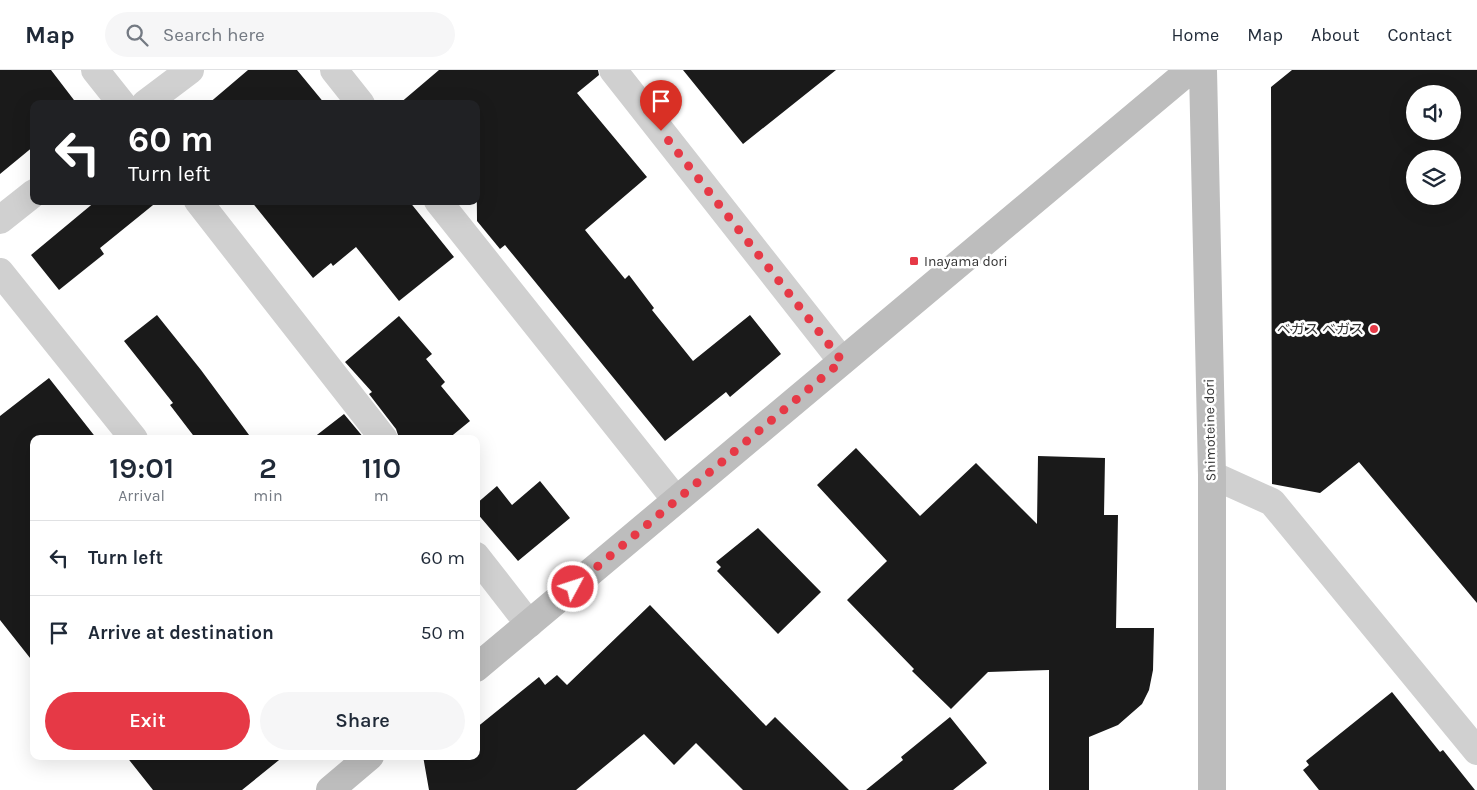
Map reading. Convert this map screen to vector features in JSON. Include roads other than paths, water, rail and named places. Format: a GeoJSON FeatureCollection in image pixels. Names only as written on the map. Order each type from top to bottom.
{"type":"FeatureCollection","features":[{"type":"Feature","properties":{"kind":"street"},"geometry":{"type":"LineString","coordinates":[[95,70],[119,100]]}},
{"type":"Feature","properties":{"kind":"street"},"geometry":{"type":"LineString","coordinates":[[150,100],[190,70]]}},
{"type":"Feature","properties":{"kind":"street"},"geometry":{"type":"LineString","coordinates":[[334,70],[358,100]]}},
{"type":"Feature","properties":{"kind":"street"},"geometry":{"type":"LineString","coordinates":[[613,70],[842,361]]}},
{"type":"Feature","properties":{"kind":"street"},"geometry":{"type":"LineString","coordinates":[[480,665],[1190,70]]}},
{"type":"Feature","properties":{"kind":"street","name":"Shimoteine dori"},"geometry":{"type":"LineString","coordinates":[[1202,70],[1212,475],[1212,790]]}},
{"type":"Feature","properties":{"kind":"street"},"geometry":{"type":"LineString","coordinates":[[0,220],[30,196]]}},
{"type":"Feature","properties":{"kind":"street"},"geometry":{"type":"LineString","coordinates":[[201,205],[381,435]]}},
{"type":"Feature","properties":{"kind":"street"},"geometry":{"type":"LineString","coordinates":[[441,205],[676,500]]}},
{"type":"Feature","properties":{"kind":"street"},"geometry":{"type":"LineString","coordinates":[[0,272],[131,435]]}},
{"type":"Feature","properties":{"kind":"street"},"geometry":{"type":"LineString","coordinates":[[1212,475],[1272,502],[1477,751]]}},
{"type":"Feature","properties":{"kind":"street"},"geometry":{"type":"LineString","coordinates":[[480,561],[529,624]]}},
{"type":"Feature","properties":{"kind":"street"},"geometry":{"type":"LineString","coordinates":[[332,789],[365,760]]}},
{"type":"Feature","properties":{"kind":"place","name":"Inayama dori"},"geometry":{"type":"Point","coordinates":[914,261]}},
{"type":"Feature","properties":{"kind":"place","name":"ベガス ベガス"},"geometry":{"type":"Point","coordinates":[1374,329]}}]}
